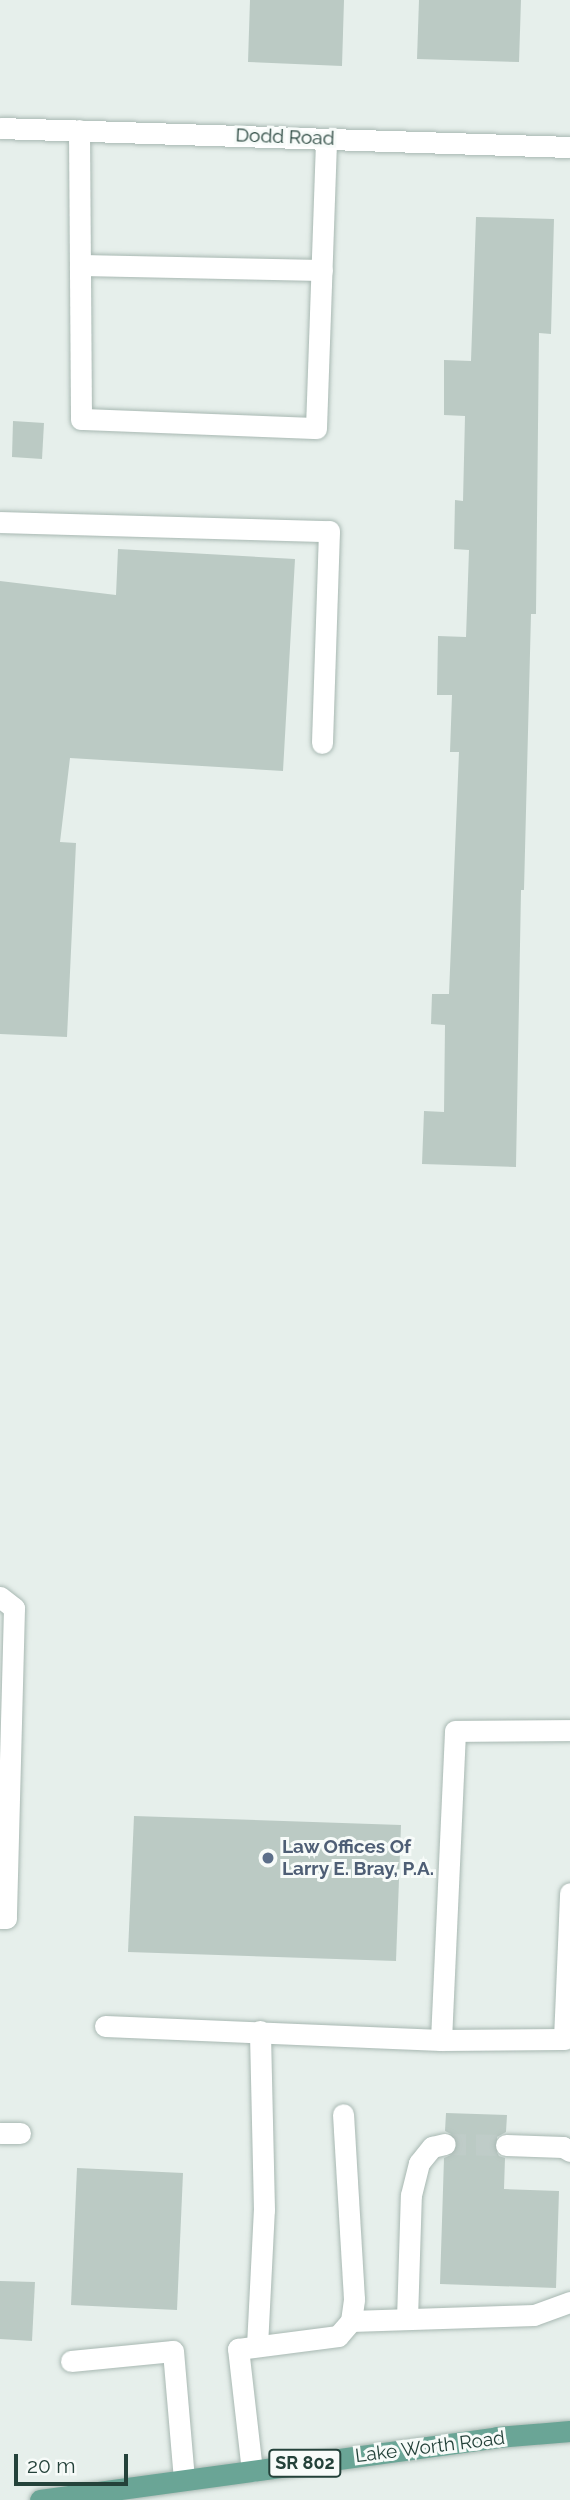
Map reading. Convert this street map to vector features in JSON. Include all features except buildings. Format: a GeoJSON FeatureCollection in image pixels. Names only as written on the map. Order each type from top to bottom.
{"type":"FeatureCollection","features":[{"type":"Feature","properties":{"kind":"main road","name":"Lake Worth Road"},"geometry":{"type":"LineString","coordinates":[[40,2500],[496,2437],[570,2431]]}},
{"type":"Feature","properties":{"kind":"street","name":"Dodd Road"},"geometry":{"type":"LineString","coordinates":[[0,128],[570,147]]}},
{"type":"Feature","properties":{"kind":"street"},"geometry":{"type":"LineString","coordinates":[[79,130],[81,419],[316,428],[326,138]]}},
{"type":"Feature","properties":{"kind":"street"},"geometry":{"type":"LineString","coordinates":[[80,265],[322,270]]}},
{"type":"Feature","properties":{"kind":"street"},"geometry":{"type":"LineString","coordinates":[[0,522],[329,531],[322,743]]}},
{"type":"Feature","properties":{"kind":"street"},"geometry":{"type":"LineString","coordinates":[[0,1597],[14,1608],[5,1787],[6,1918],[0,1918]]}},
{"type":"Feature","properties":{"kind":"street"},"geometry":{"type":"LineString","coordinates":[[441,2040],[455,1731],[570,1730]]}},
{"type":"Feature","properties":{"kind":"street"},"geometry":{"type":"LineString","coordinates":[[105,2026],[441,2040],[564,2039],[570,1893]]}},
{"type":"Feature","properties":{"kind":"street"},"geometry":{"type":"LineString","coordinates":[[257,2346],[264,2210],[260,2031]]}},
{"type":"Feature","properties":{"kind":"street"},"geometry":{"type":"LineString","coordinates":[[251,2471],[238,2349],[338,2336],[351,2321],[354,2299],[343,2114]]}},
{"type":"Feature","properties":{"kind":"street"},"geometry":{"type":"LineString","coordinates":[[407,2319],[411,2195],[419,2163],[432,2147],[445,2144]]}},
{"type":"Feature","properties":{"kind":"street"},"geometry":{"type":"LineString","coordinates":[[506,2146],[563,2147],[570,2151]]}},
{"type":"Feature","properties":{"kind":"street"},"geometry":{"type":"LineString","coordinates":[[351,2321],[534,2315],[570,2302]]}},
{"type":"Feature","properties":{"kind":"street"},"geometry":{"type":"LineString","coordinates":[[71,2361],[173,2351],[184,2480]]}},
{"type":"Feature","properties":{"kind":"tunnel"},"geometry":{"type":"LineString","coordinates":[[445,2144],[506,2145]]}},
{"type":"Feature","properties":{"kind":"place","name":"Law Offices Of Larry E. Bray, P.A."},"geometry":{"type":"Point","coordinates":[268,1858]}}]}
